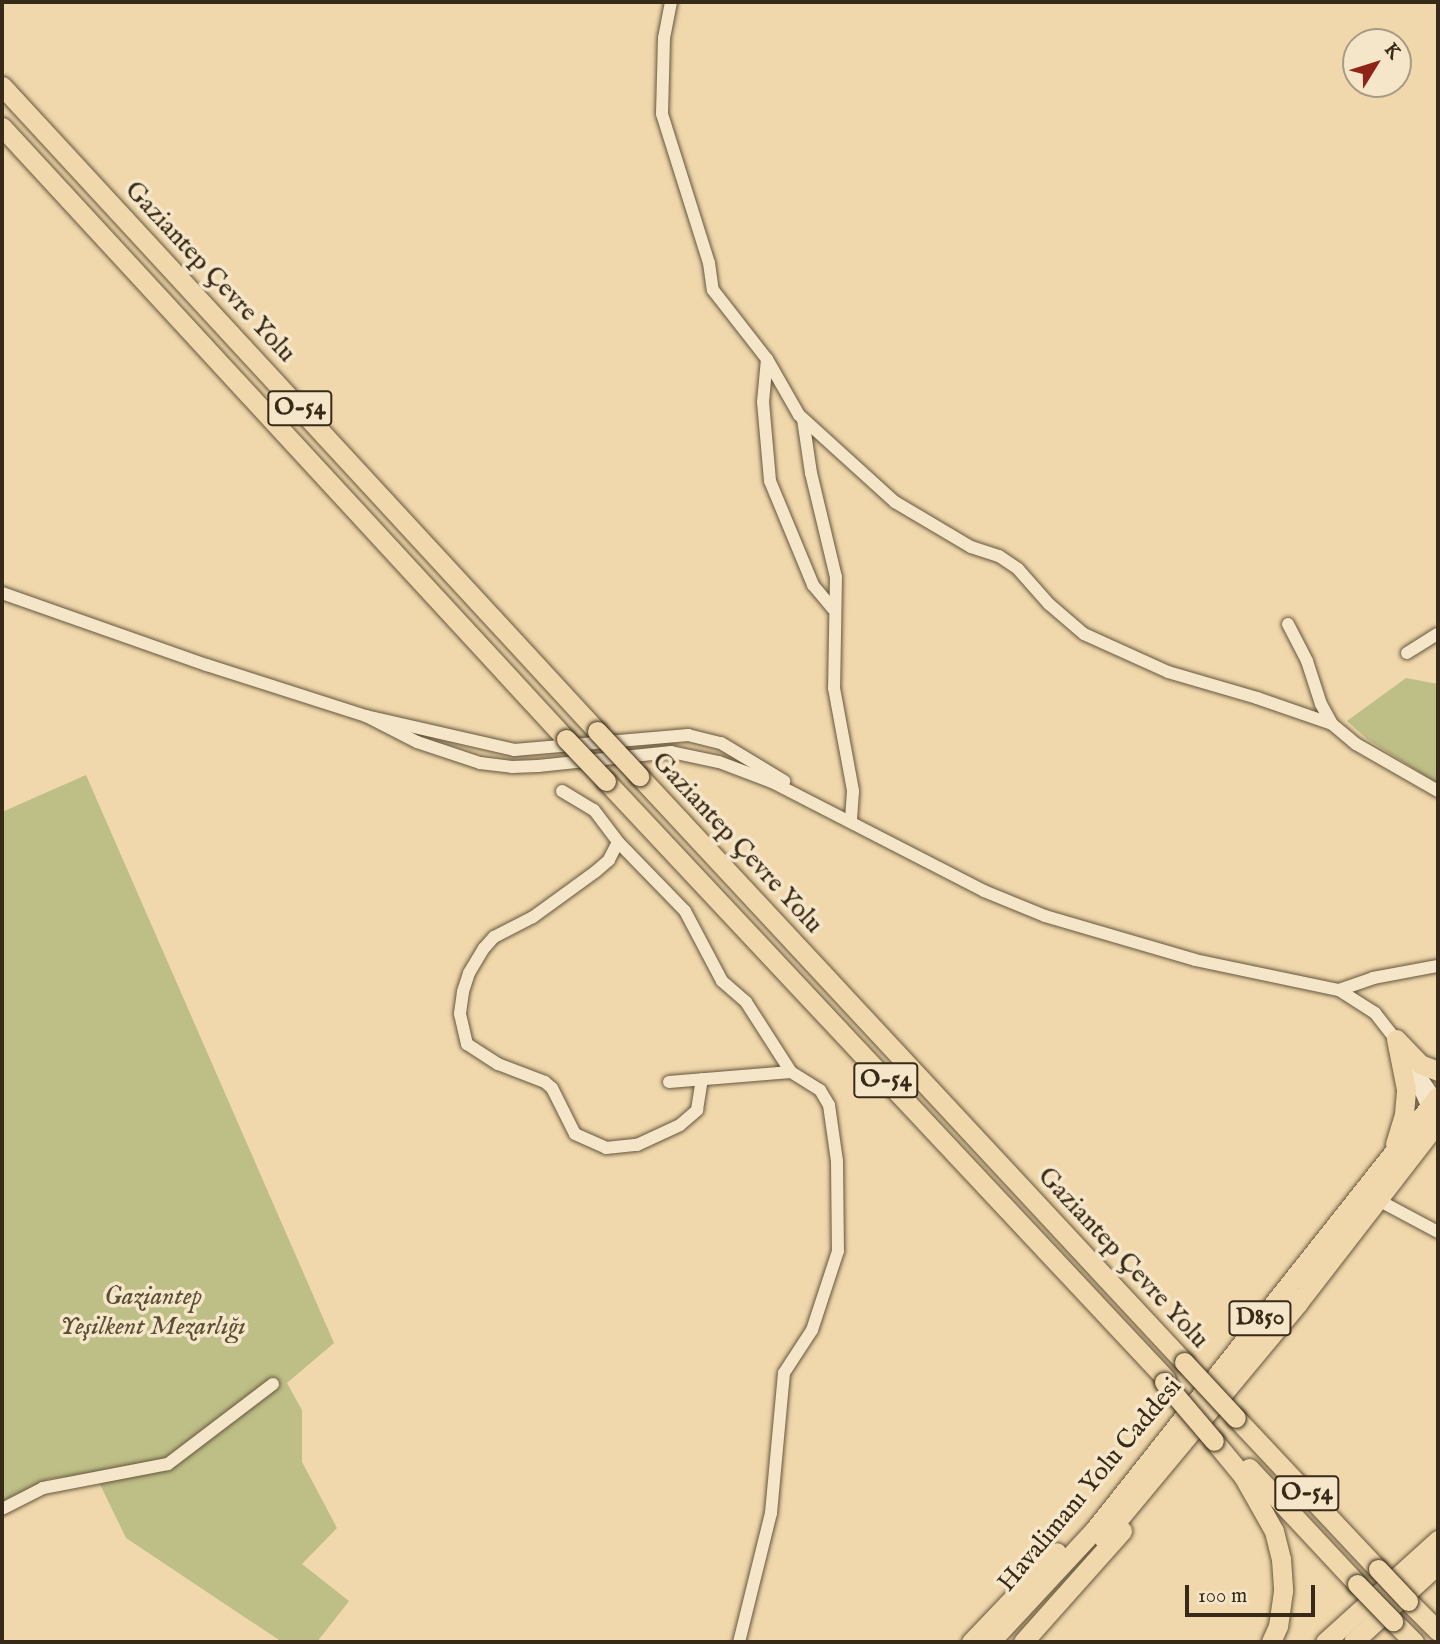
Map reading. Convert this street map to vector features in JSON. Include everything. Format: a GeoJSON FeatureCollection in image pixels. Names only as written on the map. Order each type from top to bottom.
{"type":"FeatureCollection","features":[{"type":"Feature","properties":{"kind":"highway","name":"Gaziantep Çevre Yolu"},"geometry":{"type":"LineString","coordinates":[[2,86],[597,731],[1236,1418],[1438,1630]]}},
{"type":"Feature","properties":{"kind":"highway","name":"Gaziantep Çevre Yolu"},"geometry":{"type":"LineString","coordinates":[[2,127],[566,739],[1139,1350],[1215,1437],[1414,1642]]}},
{"type":"Feature","properties":{"kind":"highway"},"geometry":{"type":"LineString","coordinates":[[1396,1039],[1420,1064],[1438,1071]]}},
{"type":"Feature","properties":{"kind":"highway"},"geometry":{"type":"LineString","coordinates":[[1386,1161],[1398,1139],[1405,1102],[1404,1063],[1396,1039]]}},
{"type":"Feature","properties":{"kind":"highway","name":"Havalimanı Yolu Caddesi"},"geometry":{"type":"LineString","coordinates":[[990,1642],[1095,1529],[1386,1161],[1436,1108]]}},
{"type":"Feature","properties":{"kind":"highway","name":"Havalimanı Yolu Caddesi"},"geometry":{"type":"LineString","coordinates":[[1009,1642],[1151,1482],[1378,1200],[1436,1108]]}},
{"type":"Feature","properties":{"kind":"highway"},"geometry":{"type":"LineString","coordinates":[[1215,1437],[1243,1476],[1274,1531],[1283,1591],[1278,1626],[1271,1642]]}},
{"type":"Feature","properties":{"kind":"highway"},"geometry":{"type":"LineString","coordinates":[[971,1642],[1162,1442]]}},
{"type":"Feature","properties":{"kind":"highway"},"geometry":{"type":"LineString","coordinates":[[1023,1642],[1116,1539],[1151,1482]]}},
{"type":"Feature","properties":{"kind":"highway"},"geometry":{"type":"LineString","coordinates":[[1325,1642],[1438,1540]]}},
{"type":"Feature","properties":{"kind":"highway"},"geometry":{"type":"LineString","coordinates":[[1353,1642],[1438,1564]]}},
{"type":"Feature","properties":{"kind":"street"},"geometry":{"type":"LineString","coordinates":[[671,2],[664,38],[662,114],[709,263],[713,290],[767,359],[782,389],[803,419],[895,502],[971,547],[999,556],[1018,569],[1049,604],[1084,634],[1168,672],[1257,698],[1332,724],[1356,744],[1438,791]]}},
{"type":"Feature","properties":{"kind":"street"},"geometry":{"type":"LineString","coordinates":[[767,359],[763,402],[769,481],[813,585],[833,609]]}},
{"type":"Feature","properties":{"kind":"street"},"geometry":{"type":"LineString","coordinates":[[803,419],[811,473],[835,576],[833,609],[836,708],[853,791],[852,822]]}},
{"type":"Feature","properties":{"kind":"street"},"geometry":{"type":"LineString","coordinates":[[2,593],[207,665],[366,716],[514,750],[688,735],[721,743],[752,759],[816,803]]}},
{"type":"Feature","properties":{"kind":"street"},"geometry":{"type":"LineString","coordinates":[[1288,624],[1307,661],[1321,704],[1332,724]]}},
{"type":"Feature","properties":{"kind":"street"},"geometry":{"type":"LineString","coordinates":[[1407,653],[1438,634]]}},
{"type":"Feature","properties":{"kind":"street"},"geometry":{"type":"LineString","coordinates":[[366,716],[417,742],[480,764],[538,766],[671,752],[719,762],[816,803],[984,891],[1045,916],[1195,960],[1339,990],[1376,1013],[1396,1039],[1436,1108]]}},
{"type":"Feature","properties":{"kind":"street"},"geometry":{"type":"LineString","coordinates":[[562,791],[594,810],[618,842],[685,911],[722,981],[746,1002],[791,1072],[820,1090],[829,1105],[837,1161],[838,1251],[812,1330],[784,1373],[771,1513],[739,1642]]}},
{"type":"Feature","properties":{"kind":"street"},"geometry":{"type":"LineString","coordinates":[[618,842],[609,860],[595,872],[533,917],[494,937],[484,948],[469,973],[463,992],[460,1014],[467,1044],[498,1064],[545,1082],[552,1088],[575,1134],[606,1148],[638,1145],[658,1137],[692,1116],[697,1110],[702,1079]]}},
{"type":"Feature","properties":{"kind":"street"},"geometry":{"type":"LineString","coordinates":[[1339,990],[1373,978],[1438,966]]}},
{"type":"Feature","properties":{"kind":"street"},"geometry":{"type":"LineString","coordinates":[[669,1082],[791,1072]]}},
{"type":"Feature","properties":{"kind":"street"},"geometry":{"type":"LineString","coordinates":[[1378,1200],[1438,1232]]}},
{"type":"Feature","properties":{"kind":"street"},"geometry":{"type":"LineString","coordinates":[[2,1509],[43,1488],[168,1464],[273,1384]]}},
{"type":"Feature","properties":{"kind":"green space"},"geometry":{"type":"Polygon","coordinates":[[[1406,678],[1438,684],[1438,784],[1367,739],[1347,721],[1406,678]]]}},
{"type":"Feature","properties":{"kind":"green space","name":"Gaziantep Yeşilkent Mezarlığı"},"geometry":{"type":"Polygon","coordinates":[[[86,775],[334,1343],[287,1383],[302,1410],[302,1462],[337,1528],[302,1564],[349,1601],[317,1642],[282,1642],[126,1538],[95,1474],[49,1479],[2,1504],[2,812],[86,775]]]}}]}
